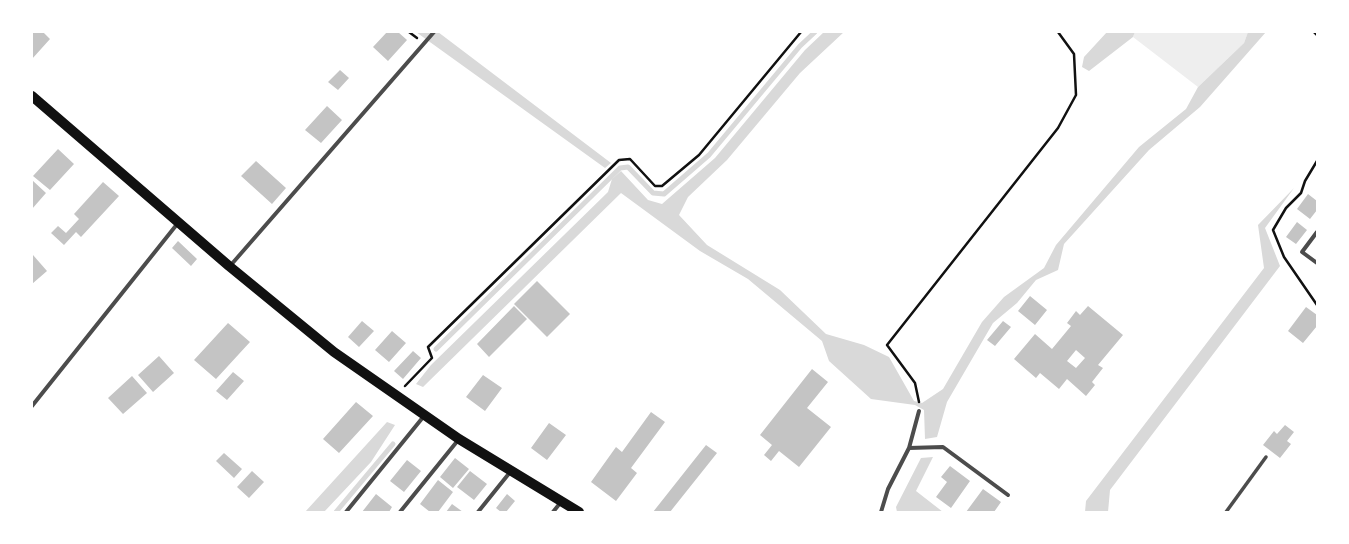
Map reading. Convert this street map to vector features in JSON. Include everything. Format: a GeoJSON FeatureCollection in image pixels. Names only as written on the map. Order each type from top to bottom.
{"type":"FeatureCollection","features":[{"type":"Feature","properties":{"kind":"main road"},"geometry":{"type":"LineString","coordinates":[[32,96],[229,266],[334,352],[459,439],[579,512]]}},
{"type":"Feature","properties":{"kind":"street"},"geometry":{"type":"LineString","coordinates":[[229,266],[434,32]]}},
{"type":"Feature","properties":{"kind":"street"},"geometry":{"type":"LineString","coordinates":[[32,406],[179,222]]}},
{"type":"Feature","properties":{"kind":"street"},"geometry":{"type":"LineString","coordinates":[[1317,232],[1302,252],[1317,263]]}},
{"type":"Feature","properties":{"kind":"street"},"geometry":{"type":"LineString","coordinates":[[880,512],[888,489],[909,448],[919,412]]}},
{"type":"Feature","properties":{"kind":"street"},"geometry":{"type":"LineString","coordinates":[[346,512],[425,415]]}},
{"type":"Feature","properties":{"kind":"street"},"geometry":{"type":"LineString","coordinates":[[400,512],[459,439]]}},
{"type":"Feature","properties":{"kind":"street"},"geometry":{"type":"LineString","coordinates":[[909,448],[943,447],[1008,495]]}},
{"type":"Feature","properties":{"kind":"street"},"geometry":{"type":"LineString","coordinates":[[1226,512],[1266,457]]}},
{"type":"Feature","properties":{"kind":"street"},"geometry":{"type":"LineString","coordinates":[[478,512],[511,471]]}},
{"type":"Feature","properties":{"kind":"street"},"geometry":{"type":"LineString","coordinates":[[553,512],[561,501]]}},
{"type":"Feature","properties":{"kind":"path"},"geometry":{"type":"LineString","coordinates":[[396,396],[432,358],[428,347],[619,160],[630,159],[655,186],[662,186],[699,156],[802,32]]}},
{"type":"Feature","properties":{"kind":"path"},"geometry":{"type":"LineString","coordinates":[[919,398],[915,383],[887,344],[1058,128],[1076,95],[1074,54],[1058,32]]}},
{"type":"Feature","properties":{"kind":"path"},"geometry":{"type":"LineString","coordinates":[[1314,32],[1317,35]]}},
{"type":"Feature","properties":{"kind":"path"},"geometry":{"type":"LineString","coordinates":[[1317,161],[1305,181],[1301,193],[1286,208],[1273,230],[1284,257],[1317,305]]}},
{"type":"Feature","properties":{"kind":"shaded area"},"geometry":{"type":"Polygon","coordinates":[[[416,32],[438,32],[611,163],[605,168],[416,32]]]}},
{"type":"Feature","properties":{"kind":"shaded area"},"geometry":{"type":"Polygon","coordinates":[[[824,32],[844,32],[800,73],[727,160],[688,197],[679,215],[707,245],[780,290],[826,334],[864,345],[889,357],[914,401],[922,403],[943,389],[982,322],[1004,297],[1044,268],[1056,245],[1139,147],[1186,109],[1198,87],[1244,43],[1248,32],[1266,32],[1200,107],[1149,150],[1064,244],[1058,270],[1036,280],[1017,303],[993,323],[947,402],[937,437],[925,439],[924,410],[915,405],[871,399],[829,361],[822,341],[748,279],[700,251],[621,193],[423,387],[416,384],[431,365],[608,192],[612,179],[621,171],[648,200],[662,204],[715,158],[805,50],[824,32]]]}},
{"type":"Feature","properties":{"kind":"shaded area"},"geometry":{"type":"Polygon","coordinates":[[[1107,32],[1135,32],[1133,37],[1089,71],[1082,67],[1084,57],[1107,32]]]}},
{"type":"Feature","properties":{"kind":"shaded area"},"geometry":{"type":"Polygon","coordinates":[[[1135,32],[1248,32],[1244,43],[1198,87],[1133,37],[1135,32]]]}},
{"type":"Feature","properties":{"kind":"shaded area"},"geometry":{"type":"Polygon","coordinates":[[[1294,188],[1265,228],[1280,266],[1110,490],[1108,512],[1085,512],[1086,501],[1264,268],[1258,225],[1294,188]]]}},
{"type":"Feature","properties":{"kind":"shaded area"},"geometry":{"type":"Polygon","coordinates":[[[387,422],[395,425],[371,462],[324,512],[305,512],[387,422]]]}},
{"type":"Feature","properties":{"kind":"shaded area"},"geometry":{"type":"Polygon","coordinates":[[[933,457],[916,491],[943,512],[897,512],[896,507],[921,458],[933,457]]]}},
{"type":"Feature","properties":{"kind":"building"},"geometry":{"type":"Polygon","coordinates":[[[32,32],[43,32],[50,39],[32,59],[32,32]]]}},
{"type":"Feature","properties":{"kind":"building"},"geometry":{"type":"Polygon","coordinates":[[[387,32],[398,32],[407,40],[388,61],[373,47],[387,32]]]}},
{"type":"Feature","properties":{"kind":"building"},"geometry":{"type":"Polygon","coordinates":[[[340,70],[349,78],[338,90],[328,82],[340,70]]]}},
{"type":"Feature","properties":{"kind":"building"},"geometry":{"type":"Polygon","coordinates":[[[327,106],[342,120],[321,143],[305,130],[327,106]]]}},
{"type":"Feature","properties":{"kind":"building"},"geometry":{"type":"Polygon","coordinates":[[[58,149],[74,164],[50,190],[33,176],[58,149]]]}},
{"type":"Feature","properties":{"kind":"building"},"geometry":{"type":"Polygon","coordinates":[[[256,161],[286,188],[272,204],[241,176],[256,161]]]}},
{"type":"Feature","properties":{"kind":"building"},"geometry":{"type":"Polygon","coordinates":[[[32,180],[46,193],[32,209],[32,180]]]}},
{"type":"Feature","properties":{"kind":"building"},"geometry":{"type":"Polygon","coordinates":[[[103,182],[119,196],[81,237],[76,232],[64,245],[51,233],[58,226],[66,233],[79,219],[74,214],[103,182]]]}},
{"type":"Feature","properties":{"kind":"building"},"geometry":{"type":"Polygon","coordinates":[[[1308,194],[1317,201],[1317,210],[1310,219],[1297,209],[1308,194]]]}},
{"type":"Feature","properties":{"kind":"building"},"geometry":{"type":"Polygon","coordinates":[[[1297,222],[1307,230],[1296,244],[1286,237],[1297,222]]]}},
{"type":"Feature","properties":{"kind":"building"},"geometry":{"type":"Polygon","coordinates":[[[178,241],[197,259],[191,266],[172,248],[178,241]]]}},
{"type":"Feature","properties":{"kind":"building"},"geometry":{"type":"Polygon","coordinates":[[[32,255],[47,271],[32,284],[32,255]]]}},
{"type":"Feature","properties":{"kind":"building"},"geometry":{"type":"Polygon","coordinates":[[[537,281],[570,314],[547,337],[514,304],[537,281]]]}},
{"type":"Feature","properties":{"kind":"building"},"geometry":{"type":"Polygon","coordinates":[[[1030,296],[1047,310],[1035,325],[1018,311],[1030,296]]]}},
{"type":"Feature","properties":{"kind":"building"},"geometry":{"type":"Polygon","coordinates":[[[514,306],[527,319],[489,357],[477,344],[514,306]]]}},
{"type":"Feature","properties":{"kind":"building"},"geometry":{"type":"Polygon","coordinates":[[[1088,306],[1123,335],[1098,365],[1103,368],[1092,382],[1095,385],[1086,396],[1067,379],[1059,389],[1040,373],[1036,378],[1014,359],[1035,334],[1052,349],[1071,326],[1067,323],[1076,311],[1080,315],[1088,306]],[[1076,350],[1067,361],[1076,368],[1085,358],[1076,350]]]}},
{"type":"Feature","properties":{"kind":"building"},"geometry":{"type":"Polygon","coordinates":[[[1306,307],[1317,315],[1317,326],[1303,343],[1288,331],[1306,307]]]}},
{"type":"Feature","properties":{"kind":"building"},"geometry":{"type":"Polygon","coordinates":[[[362,321],[374,331],[359,347],[348,337],[362,321]]]}},
{"type":"Feature","properties":{"kind":"building"},"geometry":{"type":"Polygon","coordinates":[[[1003,321],[1011,327],[995,346],[987,340],[1003,321]]]}},
{"type":"Feature","properties":{"kind":"building"},"geometry":{"type":"Polygon","coordinates":[[[228,323],[250,342],[216,379],[194,360],[228,323]]]}},
{"type":"Feature","properties":{"kind":"building"},"geometry":{"type":"Polygon","coordinates":[[[392,331],[406,343],[389,362],[375,350],[392,331]]]}},
{"type":"Feature","properties":{"kind":"building"},"geometry":{"type":"Polygon","coordinates":[[[413,351],[421,358],[403,379],[394,371],[413,351]]]}},
{"type":"Feature","properties":{"kind":"building"},"geometry":{"type":"Polygon","coordinates":[[[159,356],[174,373],[153,392],[138,375],[159,356]]]}},
{"type":"Feature","properties":{"kind":"building"},"geometry":{"type":"Polygon","coordinates":[[[812,369],[828,382],[807,408],[831,427],[799,467],[779,451],[771,461],[764,455],[772,445],[760,435],[812,369]]]}},
{"type":"Feature","properties":{"kind":"building"},"geometry":{"type":"Polygon","coordinates":[[[233,372],[244,381],[227,400],[216,391],[233,372]]]}},
{"type":"Feature","properties":{"kind":"building"},"geometry":{"type":"Polygon","coordinates":[[[483,375],[502,388],[485,411],[466,397],[483,375]]]}},
{"type":"Feature","properties":{"kind":"building"},"geometry":{"type":"Polygon","coordinates":[[[132,376],[147,393],[123,414],[108,398],[132,376]]]}},
{"type":"Feature","properties":{"kind":"building"},"geometry":{"type":"Polygon","coordinates":[[[356,402],[373,416],[339,453],[323,439],[356,402]]]}},
{"type":"Feature","properties":{"kind":"building"},"geometry":{"type":"Polygon","coordinates":[[[651,412],[665,422],[631,468],[637,473],[616,501],[591,482],[616,447],[622,452],[651,412]]]}},
{"type":"Feature","properties":{"kind":"building"},"geometry":{"type":"Polygon","coordinates":[[[549,423],[566,435],[547,460],[531,448],[549,423]]]}},
{"type":"Feature","properties":{"kind":"building"},"geometry":{"type":"Polygon","coordinates":[[[1285,425],[1294,432],[1287,441],[1291,444],[1280,458],[1263,445],[1274,431],[1277,434],[1285,425]]]}},
{"type":"Feature","properties":{"kind":"building"},"geometry":{"type":"Polygon","coordinates":[[[706,445],[717,453],[670,512],[653,512],[706,445]]]}},
{"type":"Feature","properties":{"kind":"building"},"geometry":{"type":"Polygon","coordinates":[[[224,453],[242,469],[234,478],[216,461],[224,453]]]}},
{"type":"Feature","properties":{"kind":"building"},"geometry":{"type":"Polygon","coordinates":[[[455,458],[469,469],[453,488],[440,477],[455,458]]]}},
{"type":"Feature","properties":{"kind":"building"},"geometry":{"type":"Polygon","coordinates":[[[407,460],[421,471],[404,492],[390,481],[407,460]]]}},
{"type":"Feature","properties":{"kind":"building"},"geometry":{"type":"Polygon","coordinates":[[[950,466],[970,481],[951,508],[936,497],[947,482],[941,477],[950,466]]]}},
{"type":"Feature","properties":{"kind":"building"},"geometry":{"type":"Polygon","coordinates":[[[252,471],[264,482],[249,498],[237,487],[252,471]]]}},
{"type":"Feature","properties":{"kind":"building"},"geometry":{"type":"Polygon","coordinates":[[[470,471],[487,484],[474,500],[457,487],[470,471]]]}},
{"type":"Feature","properties":{"kind":"building"},"geometry":{"type":"Polygon","coordinates":[[[438,480],[453,492],[438,512],[430,512],[420,504],[438,480]]]}},
{"type":"Feature","properties":{"kind":"building"},"geometry":{"type":"Polygon","coordinates":[[[983,489],[1001,502],[994,512],[966,512],[983,489]]]}},
{"type":"Feature","properties":{"kind":"building"},"geometry":{"type":"Polygon","coordinates":[[[376,494],[392,507],[389,512],[362,512],[376,494]]]}},
{"type":"Feature","properties":{"kind":"building"},"geometry":{"type":"Polygon","coordinates":[[[507,494],[515,501],[506,512],[501,512],[496,508],[507,494]]]}},
{"type":"Feature","properties":{"kind":"building"},"geometry":{"type":"Polygon","coordinates":[[[452,504],[463,512],[446,512],[452,504]]]}},
{"type":"Feature","properties":{"kind":"waterway"},"geometry":{"type":"LineString","coordinates":[[436,349],[620,168],[628,167],[653,193],[664,194],[709,155],[800,46],[815,32]]}},
{"type":"Feature","properties":{"kind":"waterway"},"geometry":{"type":"LineString","coordinates":[[336,512],[393,444]]}}]}
